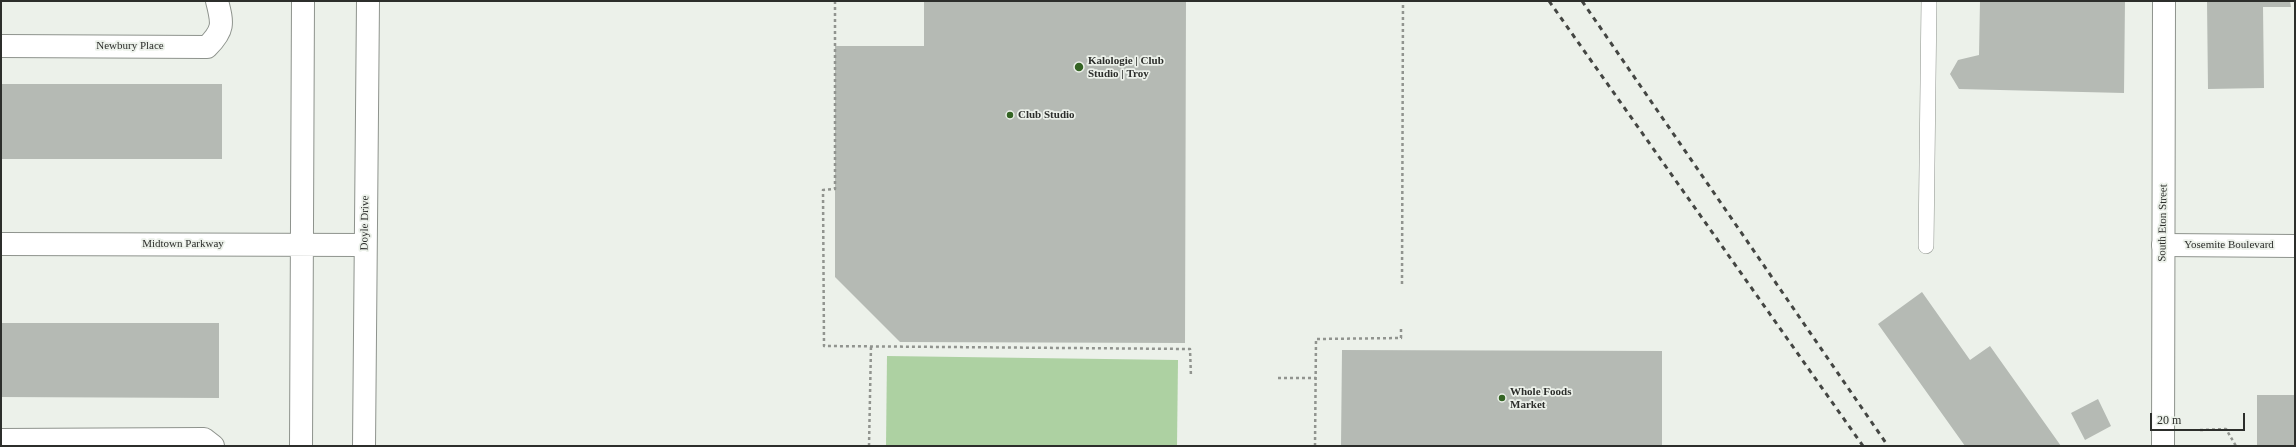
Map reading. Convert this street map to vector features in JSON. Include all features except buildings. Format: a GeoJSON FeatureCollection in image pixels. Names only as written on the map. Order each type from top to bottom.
{"type":"FeatureCollection","features":[{"type":"Feature","properties":{"kind":"street","name":"Newbury Place"},"geometry":{"type":"LineString","coordinates":[[1,46],[207,47],[219,34],[221,16],[217,1]]}},
{"type":"Feature","properties":{"kind":"street"},"geometry":{"type":"LineString","coordinates":[[301,446],[303,1]]}},
{"type":"Feature","properties":{"kind":"street","name":"Doyle Drive"},"geometry":{"type":"LineString","coordinates":[[364,446],[364,245],[368,1]]}},
{"type":"Feature","properties":{"kind":"street","name":"South Eton Street"},"geometry":{"type":"LineString","coordinates":[[2163,446],[2164,1]]}},
{"type":"Feature","properties":{"kind":"street","name":"Midtown Parkway"},"geometry":{"type":"LineString","coordinates":[[1,244],[364,245]]}},
{"type":"Feature","properties":{"kind":"street","name":"Yosemite Boulevard"},"geometry":{"type":"LineString","coordinates":[[2163,245],[2295,246]]}},
{"type":"Feature","properties":{"kind":"street"},"geometry":{"type":"LineString","coordinates":[[1,440],[204,439],[213,446]]}},
{"type":"Feature","properties":{"kind":"lane"},"geometry":{"type":"LineString","coordinates":[[1926,246],[1929,1]]}},
{"type":"Feature","properties":{"kind":"path"},"geometry":{"type":"LineString","coordinates":[[835,1],[834,189],[823,190],[824,346],[1190,349],[1191,377]]}},
{"type":"Feature","properties":{"kind":"path"},"geometry":{"type":"LineString","coordinates":[[1402,284],[1403,1]]}},
{"type":"Feature","properties":{"kind":"path"},"geometry":{"type":"LineString","coordinates":[[1315,446],[1316,339],[1401,338],[1401,326]]}},
{"type":"Feature","properties":{"kind":"path"},"geometry":{"type":"LineString","coordinates":[[869,446],[871,346]]}},
{"type":"Feature","properties":{"kind":"path"},"geometry":{"type":"LineString","coordinates":[[1278,378],[1316,378]]}},
{"type":"Feature","properties":{"kind":"path"},"geometry":{"type":"LineString","coordinates":[[2200,430],[2226,429],[2236,446]]}},
{"type":"Feature","properties":{"kind":"green space"},"geometry":{"type":"Polygon","coordinates":[[[887,356],[1178,360],[1177,446],[886,446],[887,356]]]}},
{"type":"Feature","properties":{"kind":"railway"},"geometry":{"type":"LineString","coordinates":[[1549,1],[1863,446]]}},
{"type":"Feature","properties":{"kind":"railway"},"geometry":{"type":"LineString","coordinates":[[1582,1],[1888,446]]}},
{"type":"Feature","properties":{"kind":"place","name":"Kalologie | Club Studio | Troy"},"geometry":{"type":"Point","coordinates":[1079,67]}},
{"type":"Feature","properties":{"kind":"place","name":"Club Studio"},"geometry":{"type":"Point","coordinates":[1010,115]}},
{"type":"Feature","properties":{"kind":"place","name":"Whole Foods Market"},"geometry":{"type":"Point","coordinates":[1502,398]}}]}
